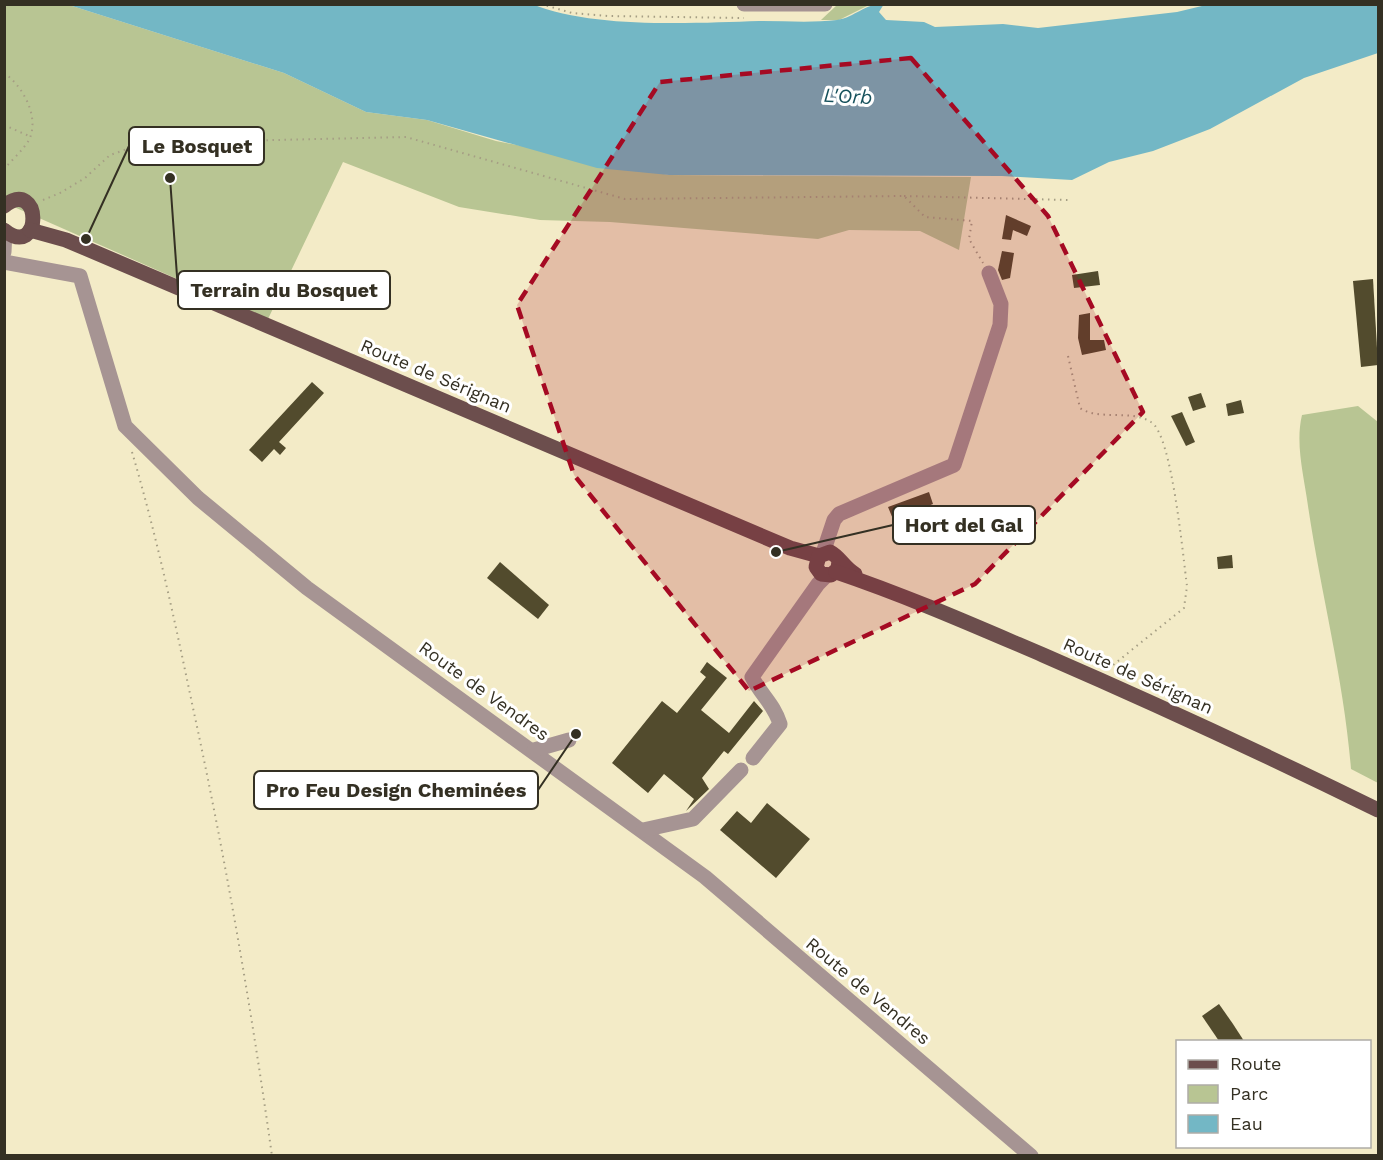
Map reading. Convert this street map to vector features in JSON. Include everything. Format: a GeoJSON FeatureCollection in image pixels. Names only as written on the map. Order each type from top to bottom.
{"type":"FeatureCollection","features":[{"type":"Feature","properties":{"kind":"main road"},"geometry":{"type":"LineString","coordinates":[[4,206],[19,201],[31,218],[7,238]]}},
{"type":"Feature","properties":{"kind":"main road","name":"Route de Sérignan"},"geometry":{"type":"LineString","coordinates":[[31,218],[66,240],[1097,679],[1248,747],[1378,810]]}},
{"type":"Feature","properties":{"kind":"street"},"geometry":{"type":"LineString","coordinates":[[747,11],[815,7],[825,4]]}},
{"type":"Feature","properties":{"kind":"street","name":"Route de Vendres"},"geometry":{"type":"LineString","coordinates":[[4,262],[80,276],[125,426],[198,498],[307,588],[534,750],[705,877],[1031,1155]]}},
{"type":"Feature","properties":{"kind":"street"},"geometry":{"type":"LineString","coordinates":[[753,758],[780,724],[770,700],[757,687],[752,677],[826,563],[834,520],[839,514],[954,465],[1000,325],[1001,304],[989,273]]}},
{"type":"Feature","properties":{"kind":"street"},"geometry":{"type":"LineString","coordinates":[[534,750],[569,740]]}},
{"type":"Feature","properties":{"kind":"street"},"geometry":{"type":"LineString","coordinates":[[644,830],[693,819],[741,771]]}},
{"type":"Feature","properties":{"kind":"path"},"geometry":{"type":"LineString","coordinates":[[541,4],[572,13],[608,16],[747,11]]}},
{"type":"Feature","properties":{"kind":"path"},"geometry":{"type":"LineString","coordinates":[[4,73],[22,93],[32,113],[30,136],[4,169]]}},
{"type":"Feature","properties":{"kind":"path"},"geometry":{"type":"LineString","coordinates":[[4,125],[30,136]]}},
{"type":"Feature","properties":{"kind":"path"},"geometry":{"type":"LineString","coordinates":[[31,218],[60,193],[85,178],[110,155],[145,142],[406,137],[625,199],[904,196],[1069,200]]}},
{"type":"Feature","properties":{"kind":"path"},"geometry":{"type":"LineString","coordinates":[[904,196],[926,217],[972,221],[969,238],[989,273]]}},
{"type":"Feature","properties":{"kind":"path"},"geometry":{"type":"LineString","coordinates":[[1068,356],[1080,408],[1087,412],[1133,416],[1149,420],[1158,426],[1167,448],[1187,586],[1184,608],[1097,679]]}},
{"type":"Feature","properties":{"kind":"path"},"geometry":{"type":"LineString","coordinates":[[125,426],[168,590],[207,767],[260,1068],[272,1155]]}},
{"type":"Feature","properties":{"kind":"highlighted area"},"geometry":{"type":"Polygon","coordinates":[[[911,58],[1048,216],[1143,412],[975,584],[749,691],[574,475],[517,305],[660,82],[911,58]]]}},
{"type":"Feature","properties":{"kind":"green space"},"geometry":{"type":"Polygon","coordinates":[[[5,4],[69,5],[284,73],[366,112],[427,120],[496,141],[669,175],[971,177],[959,250],[920,231],[849,230],[818,239],[610,222],[540,220],[459,207],[343,162],[268,319],[5,203],[5,4]]]}},
{"type":"Feature","properties":{"kind":"green space"},"geometry":{"type":"Polygon","coordinates":[[[837,5],[869,5],[839,20],[821,20],[837,5]]]}},
{"type":"Feature","properties":{"kind":"green space"},"geometry":{"type":"Polygon","coordinates":[[[1358,406],[1378,422],[1378,783],[1351,769],[1338,670],[1313,539],[1299,437],[1302,415],[1358,406]]]}},
{"type":"Feature","properties":{"kind":"water","name":"L'Orb"},"geometry":{"type":"Polygon","coordinates":[[[532,4],[556,12],[613,21],[674,23],[828,21],[844,18],[870,6],[884,4],[879,12],[886,20],[924,22],[935,27],[1003,24],[1038,28],[1177,12],[1206,5],[1378,5],[1378,53],[1304,78],[1210,129],[1153,151],[1109,162],[1072,180],[1002,176],[669,175],[597,168],[427,120],[366,112],[284,73],[69,5],[532,4]]]}},
{"type":"Feature","properties":{"kind":"building"},"geometry":{"type":"Polygon","coordinates":[[[1006,215],[1031,226],[1027,236],[1013,230],[1011,240],[1002,239],[1006,215]]]}},
{"type":"Feature","properties":{"kind":"building"},"geometry":{"type":"Polygon","coordinates":[[[1002,251],[1014,253],[1010,278],[1002,280],[998,270],[1002,251]]]}},
{"type":"Feature","properties":{"kind":"building"},"geometry":{"type":"Polygon","coordinates":[[[1098,271],[1100,285],[1074,288],[1072,275],[1098,271]]]}},
{"type":"Feature","properties":{"kind":"building"},"geometry":{"type":"Polygon","coordinates":[[[1373,279],[1378,365],[1361,367],[1353,281],[1373,279]]]}},
{"type":"Feature","properties":{"kind":"building"},"geometry":{"type":"Polygon","coordinates":[[[1090,313],[1090,340],[1104,340],[1106,350],[1082,355],[1078,338],[1079,315],[1090,313]]]}},
{"type":"Feature","properties":{"kind":"building"},"geometry":{"type":"Polygon","coordinates":[[[312,382],[324,393],[279,442],[286,448],[280,455],[274,449],[262,462],[249,450],[312,382]]]}},
{"type":"Feature","properties":{"kind":"building"},"geometry":{"type":"Polygon","coordinates":[[[1201,393],[1206,407],[1193,411],[1188,397],[1201,393]]]}},
{"type":"Feature","properties":{"kind":"building"},"geometry":{"type":"Polygon","coordinates":[[[1241,400],[1244,413],[1228,416],[1226,404],[1241,400]]]}},
{"type":"Feature","properties":{"kind":"building"},"geometry":{"type":"Polygon","coordinates":[[[1182,412],[1195,442],[1186,446],[1171,416],[1182,412]]]}},
{"type":"Feature","properties":{"kind":"building"},"geometry":{"type":"Polygon","coordinates":[[[929,492],[933,504],[908,514],[916,516],[895,524],[888,507],[929,492]]]}},
{"type":"Feature","properties":{"kind":"building"},"geometry":{"type":"Polygon","coordinates":[[[1232,555],[1233,568],[1218,569],[1217,557],[1232,555]]]}},
{"type":"Feature","properties":{"kind":"building"},"geometry":{"type":"Polygon","coordinates":[[[500,562],[549,605],[538,619],[487,578],[500,562]]]}},
{"type":"Feature","properties":{"kind":"building"},"geometry":{"type":"Polygon","coordinates":[[[707,662],[727,678],[701,710],[729,733],[754,701],[763,711],[728,754],[724,751],[702,778],[709,789],[686,811],[694,799],[664,774],[648,793],[612,763],[662,701],[677,713],[706,677],[700,672],[707,662]]]}},
{"type":"Feature","properties":{"kind":"building"},"geometry":{"type":"Polygon","coordinates":[[[767,803],[810,839],[776,878],[720,830],[737,811],[751,823],[767,803]]]}},
{"type":"Feature","properties":{"kind":"building"},"geometry":{"type":"Polygon","coordinates":[[[1219,1004],[1243,1040],[1218,1040],[1202,1016],[1219,1004]]]}},
{"type":"Feature","properties":{"kind":"place","name":"Terrain du Bosquet"},"geometry":{"type":"Point","coordinates":[170,178]}},
{"type":"Feature","properties":{"kind":"place","name":"Le Bosquet"},"geometry":{"type":"Point","coordinates":[86,239]}},
{"type":"Feature","properties":{"kind":"place","name":"Hort del Gal"},"geometry":{"type":"Point","coordinates":[776,552]}},
{"type":"Feature","properties":{"kind":"place","name":"Pro Feu Design Cheminées"},"geometry":{"type":"Point","coordinates":[576,734]}}]}
